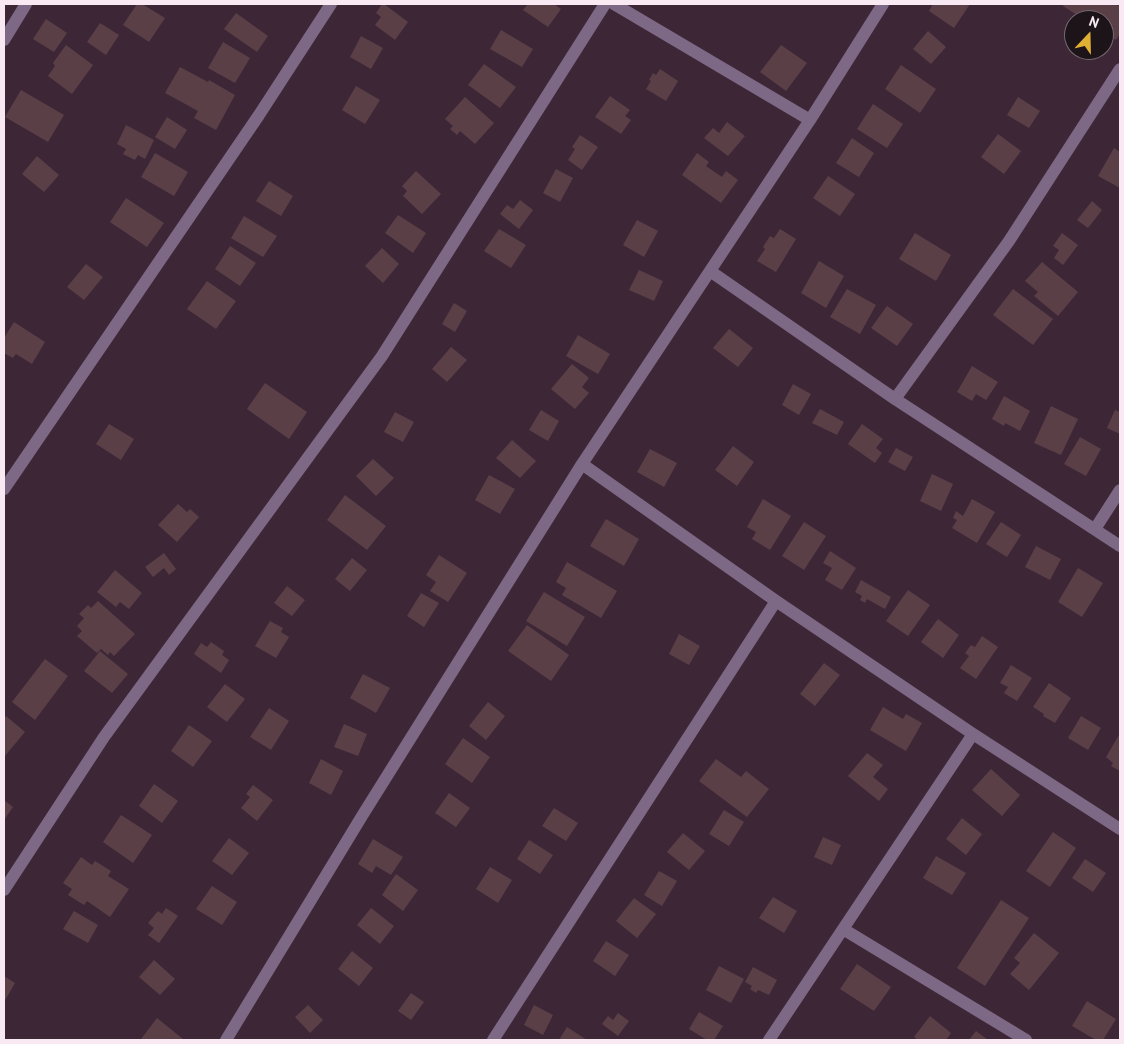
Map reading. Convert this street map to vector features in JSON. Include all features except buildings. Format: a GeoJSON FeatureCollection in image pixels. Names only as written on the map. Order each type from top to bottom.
{"type":"FeatureCollection","features":[{"type":"Feature","properties":{"kind":"street"},"geometry":{"type":"LineString","coordinates":[[4,40],[26,4]]}},
{"type":"Feature","properties":{"kind":"street"},"geometry":{"type":"LineString","coordinates":[[4,489],[259,115],[331,4]]}},
{"type":"Feature","properties":{"kind":"street"},"geometry":{"type":"LineString","coordinates":[[4,890],[104,737],[382,356],[604,4]]}},
{"type":"Feature","properties":{"kind":"street"},"geometry":{"type":"LineString","coordinates":[[614,4],[810,120]]}},
{"type":"Feature","properties":{"kind":"street"},"geometry":{"type":"LineString","coordinates":[[226,1040],[362,816],[582,464],[810,120],[883,4]]}},
{"type":"Feature","properties":{"kind":"street"},"geometry":{"type":"LineString","coordinates":[[895,399],[1009,241],[1120,69]]}},
{"type":"Feature","properties":{"kind":"street"},"geometry":{"type":"LineString","coordinates":[[710,272],[895,399],[1120,546]]}},
{"type":"Feature","properties":{"kind":"street"},"geometry":{"type":"LineString","coordinates":[[582,464],[776,601],[972,734],[1120,829]]}},
{"type":"Feature","properties":{"kind":"street"},"geometry":{"type":"LineString","coordinates":[[1095,529],[1120,490]]}},
{"type":"Feature","properties":{"kind":"street"},"geometry":{"type":"LineString","coordinates":[[493,1040],[776,601]]}},
{"type":"Feature","properties":{"kind":"street"},"geometry":{"type":"LineString","coordinates":[[769,1040],[972,734]]}},
{"type":"Feature","properties":{"kind":"street"},"geometry":{"type":"LineString","coordinates":[[843,929],[1026,1040]]}}]}
